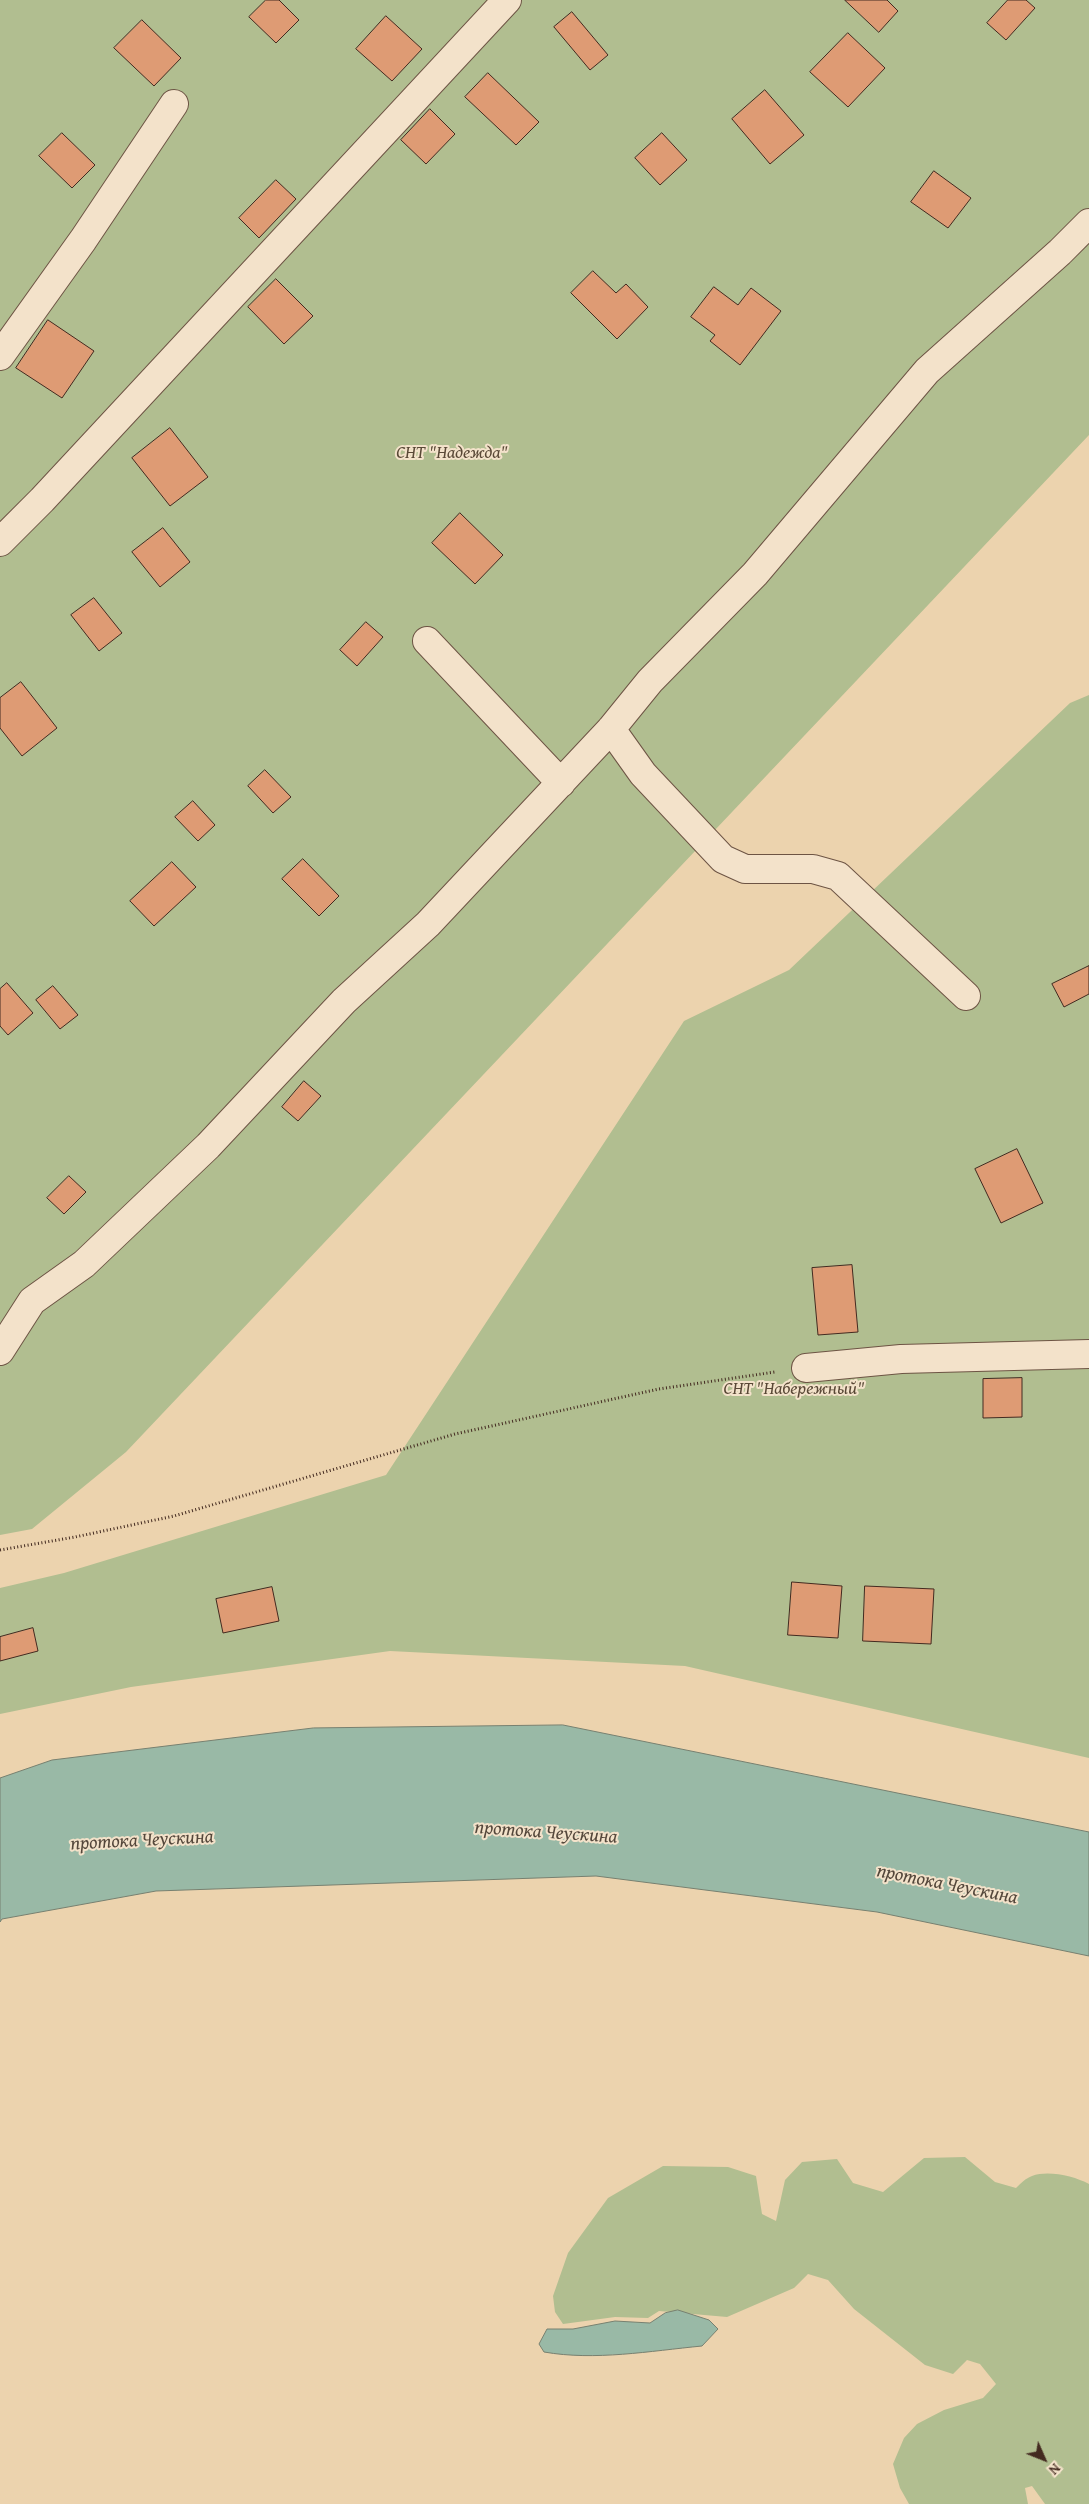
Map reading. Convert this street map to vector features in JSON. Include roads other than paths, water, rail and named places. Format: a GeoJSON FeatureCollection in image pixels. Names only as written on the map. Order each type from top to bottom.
{"type":"FeatureCollection","features":[{"type":"Feature","properties":{"kind":"street"},"geometry":{"type":"LineString","coordinates":[[0,542],[42,500],[507,0]]}},
{"type":"Feature","properties":{"kind":"street"},"geometry":{"type":"LineString","coordinates":[[0,356],[83,240],[174,104]]}},
{"type":"Feature","properties":{"kind":"street"},"geometry":{"type":"LineString","coordinates":[[0,1351],[32,1301],[84,1264],[208,1146],[344,1001],[428,924],[611,729],[650,681],[755,574],[927,371],[1060,252],[1089,223]]}},
{"type":"Feature","properties":{"kind":"street"},"geometry":{"type":"LineString","coordinates":[[427,640],[561,783]]}},
{"type":"Feature","properties":{"kind":"street"},"geometry":{"type":"LineString","coordinates":[[611,729],[643,774],[723,858],[745,869],[813,869],[838,876],[966,996]]}},
{"type":"Feature","properties":{"kind":"street"},"geometry":{"type":"LineString","coordinates":[[806,1368],[901,1359],[1089,1354]]}},
{"type":"Feature","properties":{"kind":"water","name":"протока Чеускина"},"geometry":{"type":"Polygon","coordinates":[[[563,1725],[1089,1832],[1089,1956],[877,1912],[596,1876],[156,1891],[2,1919],[0,1922],[0,1778],[52,1760],[313,1728],[563,1725]]]}},
{"type":"Feature","properties":{"kind":"water"},"geometry":{"type":"Polygon","coordinates":[[[678,2310],[709,2320],[718,2329],[702,2346],[623,2354],[563,2355],[544,2352],[539,2344],[547,2329],[573,2329],[615,2321],[650,2323],[665,2313],[678,2310]]]}},
{"type":"Feature","properties":{"kind":"park label","name":"СНТ \"Надежда\""},"geometry":{"type":"Point","coordinates":[452,453]}},
{"type":"Feature","properties":{"kind":"park label","name":"СНТ \"Набережный\""},"geometry":{"type":"Point","coordinates":[794,1389]}}]}
